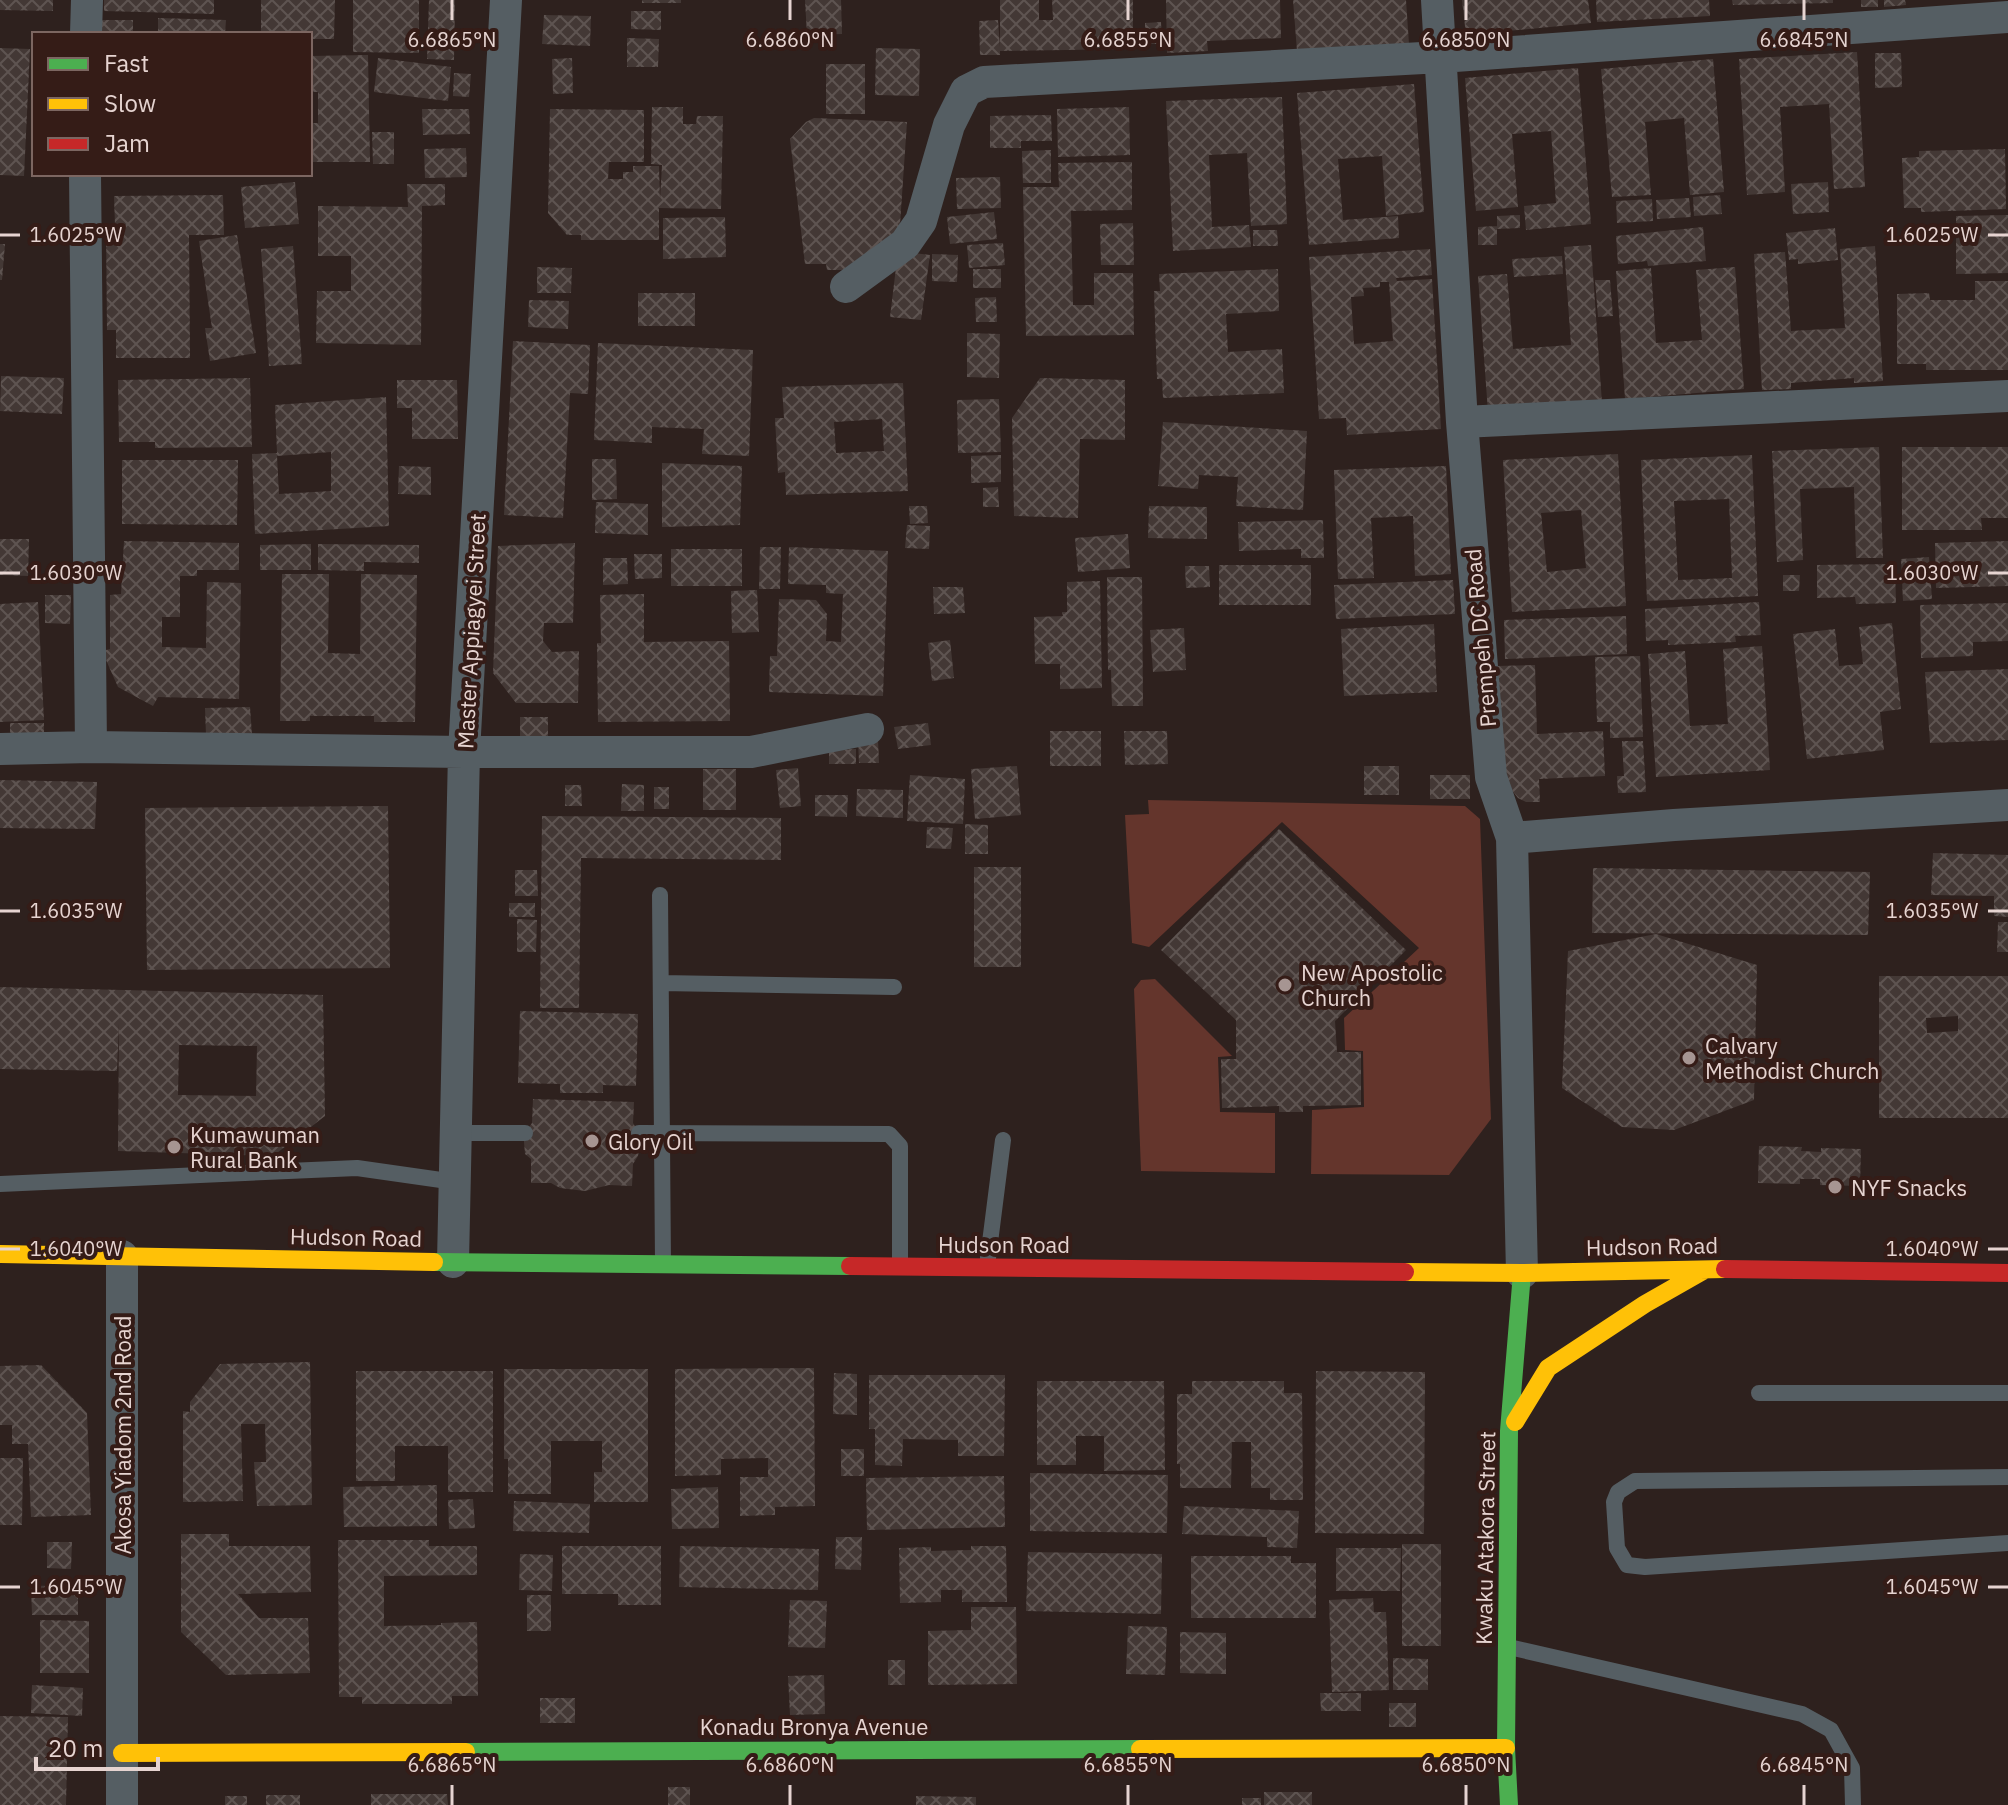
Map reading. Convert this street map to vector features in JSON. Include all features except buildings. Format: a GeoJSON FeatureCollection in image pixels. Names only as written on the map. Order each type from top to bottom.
{"type":"FeatureCollection","features":[{"type":"Feature","properties":{"kind":"street"},"geometry":{"type":"LineString","coordinates":[[86,32],[87,0]]}},
{"type":"Feature","properties":{"kind":"street","name":"Master Appiagyei Street"},"geometry":{"type":"LineString","coordinates":[[453,1262],[464,752],[506,0]]}},
{"type":"Feature","properties":{"kind":"street","name":"Prempeh DC Road"},"geometry":{"type":"LineString","coordinates":[[1437,0],[1462,422],[1491,777],[1512,838],[1522,1273]]}},
{"type":"Feature","properties":{"kind":"street"},"geometry":{"type":"LineString","coordinates":[[846,287],[905,244],[921,221],[949,125],[966,91],[984,82],[1441,57],[2008,17]]}},
{"type":"Feature","properties":{"kind":"street"},"geometry":{"type":"LineString","coordinates":[[85,176],[91,747]]}},
{"type":"Feature","properties":{"kind":"street"},"geometry":{"type":"LineString","coordinates":[[1462,422],[2008,396]]}},
{"type":"Feature","properties":{"kind":"street"},"geometry":{"type":"LineString","coordinates":[[0,749],[751,752],[868,729]]}},
{"type":"Feature","properties":{"kind":"street"},"geometry":{"type":"LineString","coordinates":[[1512,838],[2008,805]]}},
{"type":"Feature","properties":{"kind":"street","name":"Hudson Road"},"geometry":{"type":"LineString","coordinates":[[0,1254],[986,1268],[1522,1273],[1708,1269],[2008,1273]]}},
{"type":"Feature","properties":{"kind":"street","name":"Akosa Yiadom 2nd Road"},"geometry":{"type":"LineString","coordinates":[[122,1256],[122,1805]]}},
{"type":"Feature","properties":{"kind":"street"},"geometry":{"type":"LineString","coordinates":[[1509,1431],[1548,1368],[1645,1304],[1708,1269]]}},
{"type":"Feature","properties":{"kind":"street","name":"Kwaku Atakora Street"},"geometry":{"type":"LineString","coordinates":[[1509,1805],[1506,1748],[1509,1431],[1522,1273]]}},
{"type":"Feature","properties":{"kind":"street","name":"Konadu Bronya Avenue"},"geometry":{"type":"LineString","coordinates":[[122,1753],[1506,1748]]}},
{"type":"Feature","properties":{"kind":"lane"},"geometry":{"type":"LineString","coordinates":[[660,895],[663,1264]]}},
{"type":"Feature","properties":{"kind":"lane"},"geometry":{"type":"LineString","coordinates":[[661,983],[894,987]]}},
{"type":"Feature","properties":{"kind":"lane"},"geometry":{"type":"LineString","coordinates":[[456,1133],[525,1133]]}},
{"type":"Feature","properties":{"kind":"lane"},"geometry":{"type":"LineString","coordinates":[[639,1133],[889,1134],[900,1146],[900,1267]]}},
{"type":"Feature","properties":{"kind":"lane"},"geometry":{"type":"LineString","coordinates":[[986,1268],[1003,1140]]}},
{"type":"Feature","properties":{"kind":"lane"},"geometry":{"type":"LineString","coordinates":[[0,1184],[357,1168],[455,1182]]}},
{"type":"Feature","properties":{"kind":"lane"},"geometry":{"type":"LineString","coordinates":[[1759,1393],[2008,1393]]}},
{"type":"Feature","properties":{"kind":"lane"},"geometry":{"type":"LineString","coordinates":[[2008,1477],[1635,1481],[1618,1492],[1614,1502],[1617,1548],[1627,1565],[1645,1567],[2008,1543]]}},
{"type":"Feature","properties":{"kind":"lane"},"geometry":{"type":"LineString","coordinates":[[1507,1646],[1802,1714],[1831,1730],[1852,1768],[1853,1805]]}},
{"type":"Feature","properties":{"kind":"shaded area"},"geometry":{"type":"Polygon","coordinates":[[[1148,800],[1465,806],[1480,819],[1491,1119],[1449,1175],[1311,1174],[1312,1110],[1364,1107],[1363,1051],[1345,1050],[1344,1018],[1419,948],[1282,822],[1149,947],[1132,943],[1125,815],[1149,814],[1148,800]]]}},
{"type":"Feature","properties":{"kind":"shaded area"},"geometry":{"type":"Polygon","coordinates":[[[1155,979],[1232,1056],[1218,1057],[1220,1112],[1275,1113],[1275,1173],[1141,1171],[1134,989],[1141,980],[1155,979]]]}},
{"type":"Feature","properties":{"kind":"traffic: fast"},"geometry":{"type":"LineString","coordinates":[[434,1262],[850,1266]]}},
{"type":"Feature","properties":{"kind":"traffic: fast"},"geometry":{"type":"LineString","coordinates":[[1509,1805],[1506,1748],[1509,1431],[1522,1273]]}},
{"type":"Feature","properties":{"kind":"traffic: fast"},"geometry":{"type":"LineString","coordinates":[[466,1752],[1140,1749]]}},
{"type":"Feature","properties":{"kind":"traffic: slow"},"geometry":{"type":"LineString","coordinates":[[0,1254],[434,1262]]}},
{"type":"Feature","properties":{"kind":"traffic: slow"},"geometry":{"type":"LineString","coordinates":[[1405,1272],[1725,1269]]}},
{"type":"Feature","properties":{"kind":"traffic: slow"},"geometry":{"type":"LineString","coordinates":[[1515,1422],[1548,1368],[1645,1304],[1703,1271]]}},
{"type":"Feature","properties":{"kind":"traffic: slow"},"geometry":{"type":"LineString","coordinates":[[1140,1749],[1506,1748]]}},
{"type":"Feature","properties":{"kind":"traffic: slow"},"geometry":{"type":"LineString","coordinates":[[122,1753],[466,1752]]}},
{"type":"Feature","properties":{"kind":"traffic: jam"},"geometry":{"type":"LineString","coordinates":[[850,1266],[1405,1272]]}},
{"type":"Feature","properties":{"kind":"traffic: jam"},"geometry":{"type":"LineString","coordinates":[[1725,1269],[2008,1273]]}},
{"type":"Feature","properties":{"kind":"place","name":"New Apostolic Church"},"geometry":{"type":"Point","coordinates":[1285,985]}},
{"type":"Feature","properties":{"kind":"place","name":"Calvary Methodist Church"},"geometry":{"type":"Point","coordinates":[1689,1058]}},
{"type":"Feature","properties":{"kind":"place","name":"Glory Oil"},"geometry":{"type":"Point","coordinates":[592,1141]}},
{"type":"Feature","properties":{"kind":"place","name":"Kumawuman Rural Bank"},"geometry":{"type":"Point","coordinates":[174,1147]}},
{"type":"Feature","properties":{"kind":"place","name":"NYF Snacks"},"geometry":{"type":"Point","coordinates":[1835,1187]}}]}
